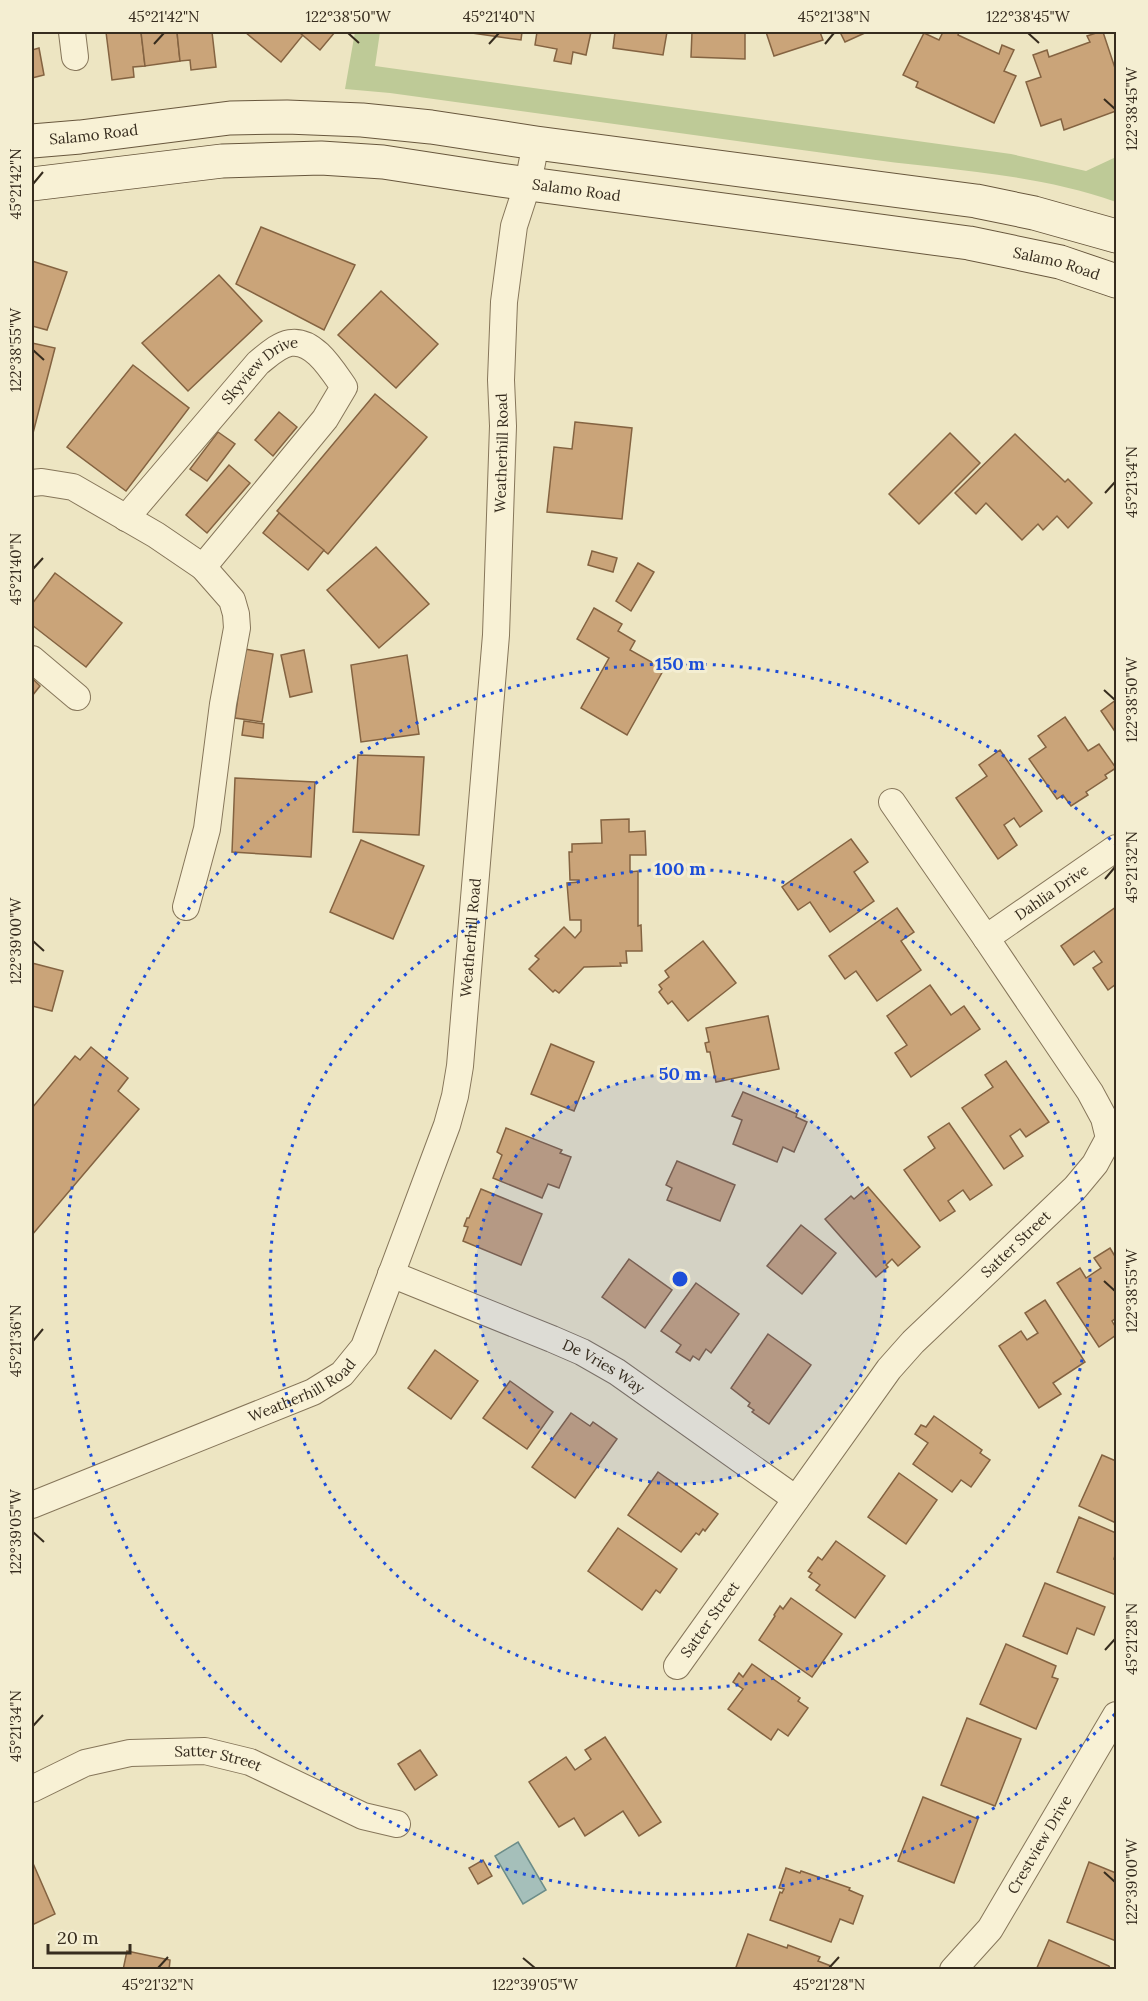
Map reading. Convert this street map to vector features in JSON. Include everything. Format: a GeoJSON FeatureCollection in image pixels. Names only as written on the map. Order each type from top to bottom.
{"type":"FeatureCollection","features":[{"type":"Feature","properties":{"kind":"main road","name":"Salamo Road"},"geometry":{"type":"LineString","coordinates":[[32,141],[230,118],[287,117],[392,122],[976,201],[1034,213],[1116,236]]}},
{"type":"Feature","properties":{"kind":"main road","name":"Salamo Road"},"geometry":{"type":"LineString","coordinates":[[32,184],[222,161],[292,158],[383,162],[978,244],[1060,262],[1116,281]]}},
{"type":"Feature","properties":{"kind":"street"},"geometry":{"type":"LineString","coordinates":[[72,32],[75,57]]}},
{"type":"Feature","properties":{"kind":"street","name":"Weatherhill Road"},"geometry":{"type":"LineString","coordinates":[[32,1505],[313,1392],[342,1374],[364,1347],[447,1125],[460,1066],[496,635],[503,426],[501,380],[504,302],[514,226],[528,183],[536,143]]}},
{"type":"Feature","properties":{"kind":"street","name":"Skyview Drive"},"geometry":{"type":"LineString","coordinates":[[126,518],[258,363],[277,348],[291,342],[313,347],[344,387],[325,419],[203,567]]}},
{"type":"Feature","properties":{"kind":"street"},"geometry":{"type":"LineString","coordinates":[[32,483],[42,482],[74,487],[156,535],[203,567],[232,600],[237,628],[223,704],[207,829],[186,907]]}},
{"type":"Feature","properties":{"kind":"street"},"geometry":{"type":"LineString","coordinates":[[32,659],[77,698]]}},
{"type":"Feature","properties":{"kind":"street","name":"Satter Street"},"geometry":{"type":"LineString","coordinates":[[677,1666],[902,1354],[1075,1188],[1095,1164],[1109,1138],[1104,1118],[1090,1092],[892,802]]}},
{"type":"Feature","properties":{"kind":"street","name":"Dahlia Drive"},"geometry":{"type":"LineString","coordinates":[[986,938],[1116,848]]}},
{"type":"Feature","properties":{"kind":"street","name":"De Vries Way"},"geometry":{"type":"LineString","coordinates":[[391,1274],[552,1339],[597,1360],[796,1499]]}},
{"type":"Feature","properties":{"kind":"street","name":"Crestview Drive"},"geometry":{"type":"LineString","coordinates":[[953,1970],[990,1929],[1116,1715]]}},
{"type":"Feature","properties":{"kind":"street","name":"Satter Street"},"geometry":{"type":"LineString","coordinates":[[32,1789],[85,1763],[130,1753],[205,1751],[250,1762],[363,1816],[397,1824]]}},
{"type":"Feature","properties":{"kind":"green space"},"geometry":{"type":"Polygon","coordinates":[[[355,32],[380,32],[375,66],[1011,154],[1086,171],[1116,157],[1116,202],[1052,184],[986,173],[853,157],[390,93],[345,89],[355,32]]]}},
{"type":"Feature","properties":{"kind":"water"},"geometry":{"type":"Polygon","coordinates":[[[518,1842],[546,1890],[523,1904],[495,1856],[518,1842]]]}},
{"type":"Feature","properties":{"kind":"building"},"geometry":{"type":"Polygon","coordinates":[[[106,32],[141,32],[145,66],[133,67],[134,77],[112,80],[106,32]]]}},
{"type":"Feature","properties":{"kind":"building"},"geometry":{"type":"Polygon","coordinates":[[[141,32],[177,32],[180,61],[145,66],[141,32]]]}},
{"type":"Feature","properties":{"kind":"building"},"geometry":{"type":"Polygon","coordinates":[[[177,32],[212,32],[216,67],[191,70],[190,60],[180,61],[177,32]]]}},
{"type":"Feature","properties":{"kind":"building"},"geometry":{"type":"Polygon","coordinates":[[[245,32],[299,32],[303,35],[281,62],[245,32]]]}},
{"type":"Feature","properties":{"kind":"building"},"geometry":{"type":"Polygon","coordinates":[[[299,32],[335,32],[320,50],[299,32]]]}},
{"type":"Feature","properties":{"kind":"building"},"geometry":{"type":"Polygon","coordinates":[[[465,32],[522,32],[521,40],[465,32]]]}},
{"type":"Feature","properties":{"kind":"building"},"geometry":{"type":"Polygon","coordinates":[[[537,32],[591,32],[586,55],[573,52],[571,64],[554,61],[557,49],[535,45],[537,32]]]}},
{"type":"Feature","properties":{"kind":"building"},"geometry":{"type":"Polygon","coordinates":[[[615,32],[667,32],[663,55],[613,48],[615,32]]]}},
{"type":"Feature","properties":{"kind":"building"},"geometry":{"type":"Polygon","coordinates":[[[692,32],[745,32],[745,59],[691,57],[692,32]]]}},
{"type":"Feature","properties":{"kind":"building"},"geometry":{"type":"Polygon","coordinates":[[[766,32],[820,32],[823,40],[774,56],[766,32]]]}},
{"type":"Feature","properties":{"kind":"building"},"geometry":{"type":"Polygon","coordinates":[[[840,32],[867,32],[845,42],[840,32]]]}},
{"type":"Feature","properties":{"kind":"building"},"geometry":{"type":"Polygon","coordinates":[[[943,32],[959,32],[958,35],[999,54],[1002,45],[1014,50],[1004,71],[1016,76],[994,123],[916,87],[918,82],[903,75],[924,33],[939,40],[943,32]]]}},
{"type":"Feature","properties":{"kind":"building"},"geometry":{"type":"Polygon","coordinates":[[[1103,32],[1116,71],[1116,111],[1064,130],[1061,119],[1041,126],[1026,82],[1041,77],[1033,55],[1047,50],[1049,57],[1090,42],[1087,36],[1103,32]]]}},
{"type":"Feature","properties":{"kind":"building"},"geometry":{"type":"Polygon","coordinates":[[[39,48],[44,75],[32,78],[32,50],[39,48]]]}},
{"type":"Feature","properties":{"kind":"building"},"geometry":{"type":"Polygon","coordinates":[[[261,227],[355,265],[324,330],[236,284],[261,227]]]}},
{"type":"Feature","properties":{"kind":"building"},"geometry":{"type":"Polygon","coordinates":[[[32,261],[67,272],[47,330],[32,326],[32,261]]]}},
{"type":"Feature","properties":{"kind":"building"},"geometry":{"type":"Polygon","coordinates":[[[219,275],[262,321],[188,391],[142,343],[219,275]]]}},
{"type":"Feature","properties":{"kind":"building"},"geometry":{"type":"Polygon","coordinates":[[[381,291],[438,344],[396,388],[338,335],[381,291]]]}},
{"type":"Feature","properties":{"kind":"building"},"geometry":{"type":"Polygon","coordinates":[[[32,343],[55,348],[32,437],[32,343]]]}},
{"type":"Feature","properties":{"kind":"building"},"geometry":{"type":"Polygon","coordinates":[[[133,365],[189,408],[126,491],[67,447],[133,365]]]}},
{"type":"Feature","properties":{"kind":"building"},"geometry":{"type":"Polygon","coordinates":[[[375,394],[427,437],[328,554],[277,511],[375,394]]]}},
{"type":"Feature","properties":{"kind":"building"},"geometry":{"type":"Polygon","coordinates":[[[279,412],[297,427],[273,456],[255,440],[279,412]]]}},
{"type":"Feature","properties":{"kind":"building"},"geometry":{"type":"Polygon","coordinates":[[[575,422],[632,428],[622,519],[547,512],[554,447],[572,449],[575,422]]]}},
{"type":"Feature","properties":{"kind":"building"},"geometry":{"type":"Polygon","coordinates":[[[218,432],[235,444],[207,481],[190,469],[218,432]]]}},
{"type":"Feature","properties":{"kind":"building"},"geometry":{"type":"Polygon","coordinates":[[[950,433],[980,463],[919,524],[889,494],[950,433]]]}},
{"type":"Feature","properties":{"kind":"building"},"geometry":{"type":"Polygon","coordinates":[[[1015,434],[1065,482],[1068,479],[1092,503],[1068,528],[1057,516],[1043,530],[1038,524],[1022,540],[986,503],[976,514],[955,493],[1015,434]]]}},
{"type":"Feature","properties":{"kind":"building"},"geometry":{"type":"Polygon","coordinates":[[[229,465],[250,483],[207,533],[186,515],[229,465]]]}},
{"type":"Feature","properties":{"kind":"building"},"geometry":{"type":"Polygon","coordinates":[[[279,513],[324,550],[308,570],[263,533],[279,513]]]}},
{"type":"Feature","properties":{"kind":"building"},"geometry":{"type":"Polygon","coordinates":[[[376,547],[429,604],[379,648],[327,590],[376,547]]]}},
{"type":"Feature","properties":{"kind":"building"},"geometry":{"type":"Polygon","coordinates":[[[592,551],[617,558],[613,572],[588,565],[592,551]]]}},
{"type":"Feature","properties":{"kind":"building"},"geometry":{"type":"Polygon","coordinates":[[[638,563],[654,572],[631,611],[616,601],[638,563]]]}},
{"type":"Feature","properties":{"kind":"building"},"geometry":{"type":"Polygon","coordinates":[[[55,573],[122,623],[86,667],[32,625],[32,604],[55,573]]]}},
{"type":"Feature","properties":{"kind":"building"},"geometry":{"type":"Polygon","coordinates":[[[594,608],[622,624],[618,631],[635,641],[630,650],[664,669],[627,735],[581,708],[609,658],[577,639],[594,608]]]}},
{"type":"Feature","properties":{"kind":"building"},"geometry":{"type":"Polygon","coordinates":[[[245,649],[273,654],[262,722],[235,718],[245,649]]]}},
{"type":"Feature","properties":{"kind":"building"},"geometry":{"type":"Polygon","coordinates":[[[304,650],[312,692],[290,697],[281,655],[304,650]]]}},
{"type":"Feature","properties":{"kind":"building"},"geometry":{"type":"Polygon","coordinates":[[[407,655],[419,734],[361,742],[351,665],[407,655]]]}},
{"type":"Feature","properties":{"kind":"building"},"geometry":{"type":"Polygon","coordinates":[[[32,678],[40,686],[32,696],[32,678]]]}},
{"type":"Feature","properties":{"kind":"building"},"geometry":{"type":"Polygon","coordinates":[[[1116,700],[1116,733],[1101,711],[1116,700]]]}},
{"type":"Feature","properties":{"kind":"building"},"geometry":{"type":"Polygon","coordinates":[[[1065,717],[1088,751],[1099,744],[1116,768],[1105,775],[1107,778],[1086,792],[1088,795],[1071,806],[1063,795],[1057,799],[1029,759],[1046,747],[1038,736],[1065,717]]]}},
{"type":"Feature","properties":{"kind":"building"},"geometry":{"type":"Polygon","coordinates":[[[244,721],[264,724],[263,738],[242,735],[244,721]]]}},
{"type":"Feature","properties":{"kind":"building"},"geometry":{"type":"Polygon","coordinates":[[[1000,750],[1042,811],[1020,827],[1014,818],[1004,825],[1017,845],[998,859],[956,798],[987,776],[979,765],[1000,750]]]}},
{"type":"Feature","properties":{"kind":"building"},"geometry":{"type":"Polygon","coordinates":[[[358,755],[424,757],[419,835],[353,832],[358,755]]]}},
{"type":"Feature","properties":{"kind":"building"},"geometry":{"type":"Polygon","coordinates":[[[235,778],[315,782],[311,857],[232,852],[235,778]]]}},
{"type":"Feature","properties":{"kind":"building"},"geometry":{"type":"Polygon","coordinates":[[[629,819],[629,832],[645,831],[646,855],[630,855],[630,872],[638,871],[638,926],[641,925],[642,951],[626,951],[627,963],[620,963],[621,966],[584,967],[559,993],[555,990],[553,992],[529,969],[539,959],[535,956],[564,927],[575,938],[581,931],[581,920],[570,920],[567,883],[579,882],[579,880],[570,880],[569,852],[572,852],[572,844],[602,843],[601,820],[629,819]]]}},
{"type":"Feature","properties":{"kind":"building"},"geometry":{"type":"Polygon","coordinates":[[[851,839],[868,862],[854,872],[874,901],[830,932],[810,902],[798,910],[782,887],[851,839]]]}},
{"type":"Feature","properties":{"kind":"building"},"geometry":{"type":"Polygon","coordinates":[[[361,840],[424,866],[393,939],[330,912],[361,840]]]}},
{"type":"Feature","properties":{"kind":"building"},"geometry":{"type":"Polygon","coordinates":[[[1116,907],[1116,984],[1108,990],[1093,968],[1102,962],[1094,951],[1074,965],[1061,946],[1116,907]]]}},
{"type":"Feature","properties":{"kind":"building"},"geometry":{"type":"Polygon","coordinates":[[[897,908],[914,932],[901,941],[921,970],[877,1001],[856,971],[845,979],[829,956],[897,908]]]}},
{"type":"Feature","properties":{"kind":"building"},"geometry":{"type":"Polygon","coordinates":[[[703,941],[736,983],[688,1021],[672,1001],[668,1004],[659,992],[662,989],[659,985],[669,977],[665,971],[703,941]]]}},
{"type":"Feature","properties":{"kind":"building"},"geometry":{"type":"Polygon","coordinates":[[[32,963],[63,971],[52,1011],[32,1006],[32,963]]]}},
{"type":"Feature","properties":{"kind":"building"},"geometry":{"type":"Polygon","coordinates":[[[930,985],[951,1015],[964,1006],[980,1029],[911,1077],[895,1053],[907,1045],[887,1016],[930,985]]]}},
{"type":"Feature","properties":{"kind":"building"},"geometry":{"type":"Polygon","coordinates":[[[768,1016],[779,1069],[716,1082],[710,1052],[707,1052],[705,1043],[709,1042],[706,1028],[768,1016]]]}},
{"type":"Feature","properties":{"kind":"building"},"geometry":{"type":"Polygon","coordinates":[[[551,1044],[594,1062],[574,1111],[531,1094],[551,1044]]]}},
{"type":"Feature","properties":{"kind":"building"},"geometry":{"type":"Polygon","coordinates":[[[91,1047],[128,1078],[118,1091],[139,1109],[32,1235],[32,1108],[75,1056],[80,1060],[91,1047]]]}},
{"type":"Feature","properties":{"kind":"building"},"geometry":{"type":"Polygon","coordinates":[[[1006,1061],[1049,1122],[1026,1137],[1020,1129],[1010,1136],[1023,1156],[1004,1169],[962,1108],[993,1087],[985,1075],[1006,1061]]]}},
{"type":"Feature","properties":{"kind":"building"},"geometry":{"type":"Polygon","coordinates":[[[743,1092],[797,1114],[796,1117],[807,1122],[794,1152],[783,1147],[777,1162],[733,1144],[742,1120],[732,1116],[743,1092]]]}},
{"type":"Feature","properties":{"kind":"building"},"geometry":{"type":"Polygon","coordinates":[[[949,1123],[992,1185],[970,1200],[963,1190],[948,1201],[955,1211],[940,1221],[904,1170],[935,1148],[928,1137],[949,1123]]]}},
{"type":"Feature","properties":{"kind":"building"},"geometry":{"type":"Polygon","coordinates":[[[506,1128],[562,1150],[560,1153],[571,1157],[559,1188],[548,1184],[542,1198],[493,1178],[502,1155],[497,1152],[506,1128]]]}},
{"type":"Feature","properties":{"kind":"building"},"geometry":{"type":"Polygon","coordinates":[[[677,1161],[735,1185],[720,1221],[667,1200],[672,1188],[666,1185],[677,1161]]]}},
{"type":"Feature","properties":{"kind":"building"},"geometry":{"type":"Polygon","coordinates":[[[868,1187],[920,1247],[898,1266],[892,1259],[886,1265],[888,1267],[876,1277],[825,1219],[851,1196],[854,1199],[868,1187]]]}},
{"type":"Feature","properties":{"kind":"building"},"geometry":{"type":"Polygon","coordinates":[[[481,1189],[542,1214],[521,1265],[463,1241],[468,1227],[464,1226],[481,1189]]]}},
{"type":"Feature","properties":{"kind":"building"},"geometry":{"type":"Polygon","coordinates":[[[801,1225],[836,1253],[802,1294],[767,1266],[801,1225]]]}},
{"type":"Feature","properties":{"kind":"building"},"geometry":{"type":"Polygon","coordinates":[[[1110,1248],[1116,1258],[1116,1318],[1112,1321],[1116,1328],[1116,1335],[1099,1347],[1057,1283],[1080,1268],[1086,1278],[1101,1268],[1094,1258],[1110,1248]]]}},
{"type":"Feature","properties":{"kind":"building"},"geometry":{"type":"Polygon","coordinates":[[[629,1259],[672,1290],[645,1328],[602,1297],[629,1259]]]}},
{"type":"Feature","properties":{"kind":"building"},"geometry":{"type":"Polygon","coordinates":[[[696,1283],[739,1314],[711,1353],[706,1349],[699,1360],[693,1356],[690,1361],[676,1352],[681,1345],[661,1331],[696,1283]]]}},
{"type":"Feature","properties":{"kind":"building"},"geometry":{"type":"Polygon","coordinates":[[[1045,1300],[1085,1362],[1053,1383],[1061,1394],[1039,1408],[999,1346],[1021,1331],[1027,1340],[1038,1333],[1025,1313],[1045,1300]]]}},
{"type":"Feature","properties":{"kind":"building"},"geometry":{"type":"Polygon","coordinates":[[[768,1334],[811,1365],[769,1424],[752,1412],[754,1410],[748,1406],[750,1403],[731,1388],[768,1334]]]}},
{"type":"Feature","properties":{"kind":"building"},"geometry":{"type":"Polygon","coordinates":[[[435,1350],[478,1381],[451,1419],[408,1388],[435,1350]]]}},
{"type":"Feature","properties":{"kind":"building"},"geometry":{"type":"Polygon","coordinates":[[[510,1381],[553,1412],[527,1449],[483,1418],[510,1381]]]}},
{"type":"Feature","properties":{"kind":"building"},"geometry":{"type":"Polygon","coordinates":[[[571,1413],[590,1426],[593,1422],[617,1439],[575,1498],[532,1467],[571,1413]]]}},
{"type":"Feature","properties":{"kind":"building"},"geometry":{"type":"Polygon","coordinates":[[[934,1416],[982,1450],[980,1453],[990,1460],[971,1487],[961,1480],[952,1492],[913,1464],[928,1443],[915,1434],[921,1425],[926,1427],[934,1416]]]}},
{"type":"Feature","properties":{"kind":"building"},"geometry":{"type":"Polygon","coordinates":[[[1102,1455],[1116,1461],[1116,1523],[1079,1506],[1102,1455]]]}},
{"type":"Feature","properties":{"kind":"building"},"geometry":{"type":"Polygon","coordinates":[[[658,1472],[718,1514],[705,1531],[703,1529],[699,1535],[696,1533],[681,1552],[628,1515],[658,1472]]]}},
{"type":"Feature","properties":{"kind":"building"},"geometry":{"type":"Polygon","coordinates":[[[899,1473],[937,1500],[906,1544],[868,1517],[899,1473]]]}},
{"type":"Feature","properties":{"kind":"building"},"geometry":{"type":"Polygon","coordinates":[[[1079,1517],[1116,1533],[1114,1559],[1116,1560],[1116,1595],[1057,1572],[1079,1517]]]}},
{"type":"Feature","properties":{"kind":"building"},"geometry":{"type":"Polygon","coordinates":[[[618,1528],[677,1569],[660,1593],[656,1590],[642,1610],[588,1571],[618,1528]]]}},
{"type":"Feature","properties":{"kind":"building"},"geometry":{"type":"Polygon","coordinates":[[[836,1541],[885,1576],[855,1618],[816,1590],[820,1585],[809,1577],[812,1573],[808,1571],[818,1557],[822,1560],[836,1541]]]}},
{"type":"Feature","properties":{"kind":"building"},"geometry":{"type":"Polygon","coordinates":[[[1045,1583],[1105,1607],[1094,1635],[1077,1628],[1067,1654],[1023,1636],[1045,1583]]]}},
{"type":"Feature","properties":{"kind":"building"},"geometry":{"type":"Polygon","coordinates":[[[791,1598],[842,1634],[812,1677],[759,1640],[780,1606],[783,1609],[791,1598]]]}},
{"type":"Feature","properties":{"kind":"building"},"geometry":{"type":"Polygon","coordinates":[[[1006,1644],[1056,1666],[1052,1677],[1058,1679],[1036,1729],[980,1704],[1006,1644]]]}},
{"type":"Feature","properties":{"kind":"building"},"geometry":{"type":"Polygon","coordinates":[[[752,1664],[800,1698],[798,1701],[808,1708],[788,1736],[778,1729],[771,1740],[728,1709],[743,1689],[733,1682],[739,1673],[743,1677],[752,1664]]]}},
{"type":"Feature","properties":{"kind":"building"},"geometry":{"type":"Polygon","coordinates":[[[967,1718],[1021,1739],[995,1806],[941,1785],[967,1718]]]}},
{"type":"Feature","properties":{"kind":"building"},"geometry":{"type":"Polygon","coordinates":[[[605,1737],[661,1822],[639,1836],[623,1811],[585,1836],[574,1818],[559,1827],[529,1782],[566,1757],[575,1770],[591,1759],[585,1750],[605,1737]]]}},
{"type":"Feature","properties":{"kind":"building"},"geometry":{"type":"Polygon","coordinates":[[[420,1750],[437,1775],[415,1790],[398,1764],[420,1750]]]}},
{"type":"Feature","properties":{"kind":"building"},"geometry":{"type":"Polygon","coordinates":[[[923,1797],[978,1819],[954,1883],[898,1861],[923,1797]]]}},
{"type":"Feature","properties":{"kind":"building"},"geometry":{"type":"Polygon","coordinates":[[[483,1860],[492,1876],[478,1884],[469,1868],[483,1860]]]}},
{"type":"Feature","properties":{"kind":"building"},"geometry":{"type":"Polygon","coordinates":[[[32,1861],[55,1914],[32,1925],[32,1861]]]}},
{"type":"Feature","properties":{"kind":"building"},"geometry":{"type":"Polygon","coordinates":[[[1089,1862],[1116,1873],[1116,1941],[1067,1922],[1089,1862]]]}},
{"type":"Feature","properties":{"kind":"building"},"geometry":{"type":"Polygon","coordinates":[[[786,1868],[850,1888],[849,1890],[863,1896],[853,1924],[840,1919],[831,1942],[770,1920],[780,1892],[782,1893],[784,1889],[779,1888],[786,1868]]]}},
{"type":"Feature","properties":{"kind":"building"},"geometry":{"type":"Polygon","coordinates":[[[748,1934],[820,1957],[818,1961],[831,1966],[829,1970],[735,1970],[748,1934]]]}},
{"type":"Feature","properties":{"kind":"building"},"geometry":{"type":"Polygon","coordinates":[[[1049,1940],[1109,1966],[1111,1970],[1036,1970],[1049,1940]]]}},
{"type":"Feature","properties":{"kind":"building"},"geometry":{"type":"Polygon","coordinates":[[[127,1951],[170,1960],[169,1970],[123,1970],[127,1951]]]}}]}
